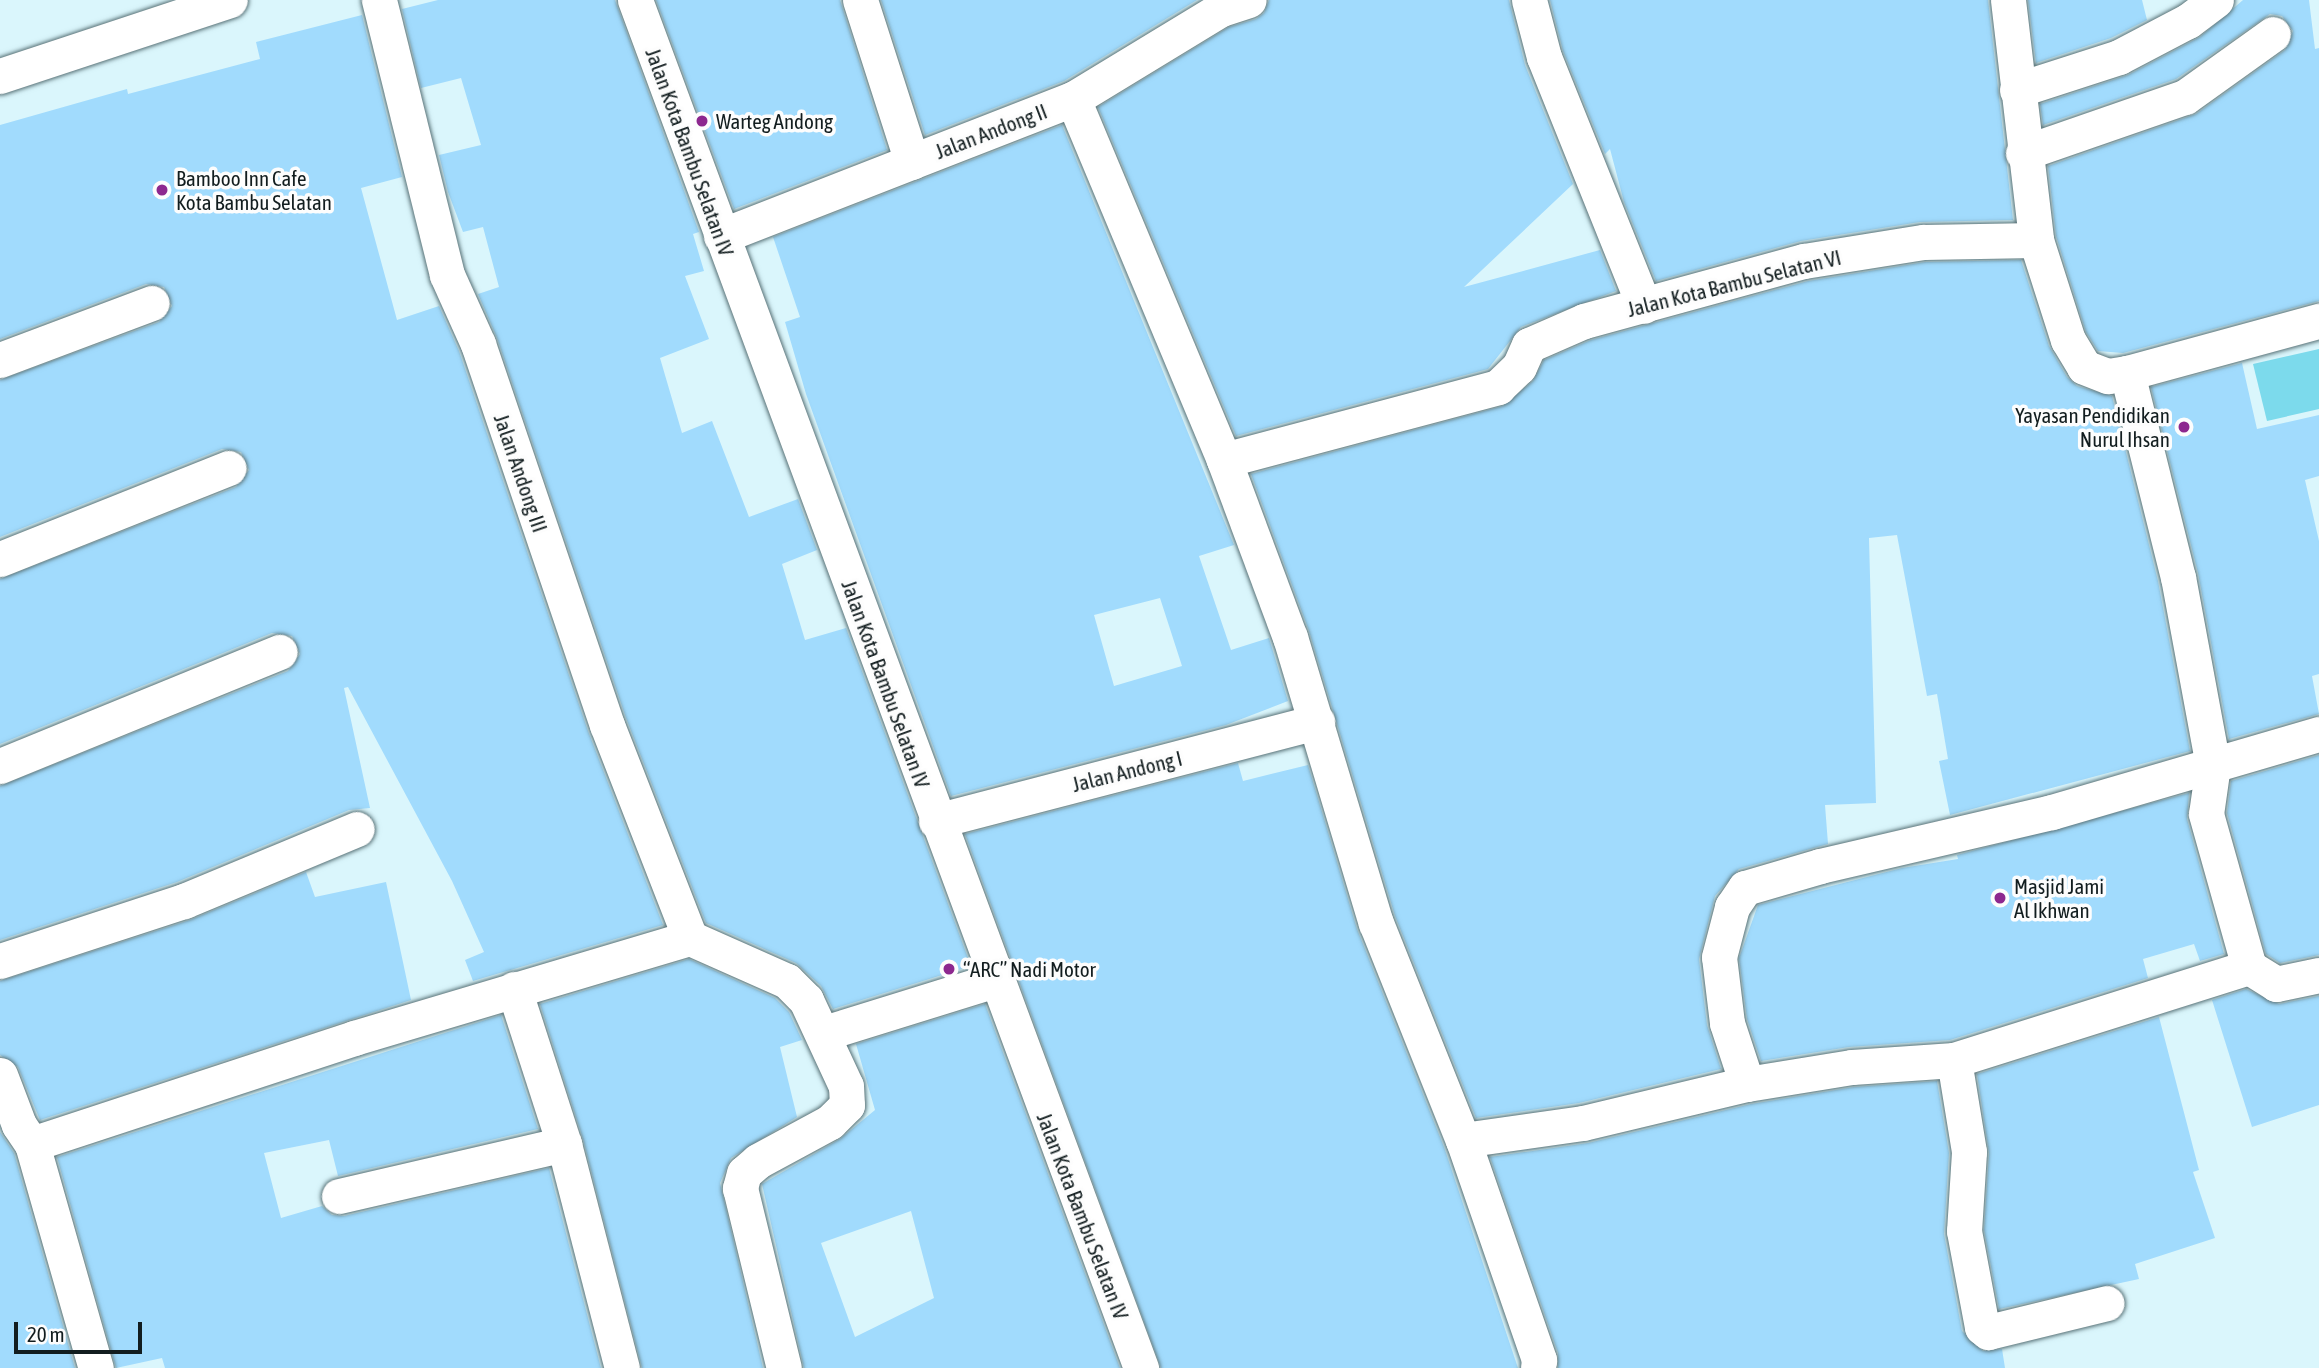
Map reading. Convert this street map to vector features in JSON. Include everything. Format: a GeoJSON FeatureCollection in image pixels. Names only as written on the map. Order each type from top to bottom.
{"type":"FeatureCollection","features":[{"type":"Feature","properties":{"kind":"street"},"geometry":{"type":"LineString","coordinates":[[0,76],[230,0]]}},
{"type":"Feature","properties":{"kind":"street","name":"Jalan Andong III"},"geometry":{"type":"LineString","coordinates":[[379,0],[447,275],[478,344],[607,725],[690,938]]}},
{"type":"Feature","properties":{"kind":"street","name":"Jalan Kota Bambu Selatan IV"},"geometry":{"type":"LineString","coordinates":[[635,0],[936,821],[1141,1368]]}},
{"type":"Feature","properties":{"kind":"street"},"geometry":{"type":"LineString","coordinates":[[860,0],[912,162]]}},
{"type":"Feature","properties":{"kind":"street","name":"Jalan Andong II"},"geometry":{"type":"LineString","coordinates":[[721,236],[1073,99],[1191,13],[1221,9],[1249,0]]}},
{"type":"Feature","properties":{"kind":"street"},"geometry":{"type":"LineString","coordinates":[[1528,0],[1544,57],[1644,306]]}},
{"type":"Feature","properties":{"kind":"street"},"geometry":{"type":"LineString","coordinates":[[2008,0],[2023,153],[2036,240],[2068,340],[2084,368],[2108,376],[2127,373],[2319,321]]}},
{"type":"Feature","properties":{"kind":"street"},"geometry":{"type":"LineString","coordinates":[[2017,90],[2119,58],[2216,0]]}},
{"type":"Feature","properties":{"kind":"street"},"geometry":{"type":"LineString","coordinates":[[2023,153],[2185,97],[2273,34]]}},
{"type":"Feature","properties":{"kind":"street"},"geometry":{"type":"LineString","coordinates":[[1073,99],[1224,460],[1317,722],[1376,923],[1463,1140],[1539,1360],[1538,1368]]}},
{"type":"Feature","properties":{"kind":"street","name":"Jalan Kota Bambu Selatan VI"},"geometry":{"type":"LineString","coordinates":[[1224,460],[1498,387],[1519,368],[1529,345],[1584,321],[1804,261],[1923,242],[2036,240]]}},
{"type":"Feature","properties":{"kind":"street"},"geometry":{"type":"LineString","coordinates":[[0,360],[152,303]]}},
{"type":"Feature","properties":{"kind":"street"},"geometry":{"type":"LineString","coordinates":[[2127,373],[2178,577],[2213,765],[2206,814],[2249,967],[2276,984],[2319,975]]}},
{"type":"Feature","properties":{"kind":"street"},"geometry":{"type":"LineString","coordinates":[[0,559],[229,468]]}},
{"type":"Feature","properties":{"kind":"street"},"geometry":{"type":"LineString","coordinates":[[0,766],[279,652]]}},
{"type":"Feature","properties":{"kind":"street","name":"Jalan Andong I"},"geometry":{"type":"LineString","coordinates":[[936,821],[1317,722]]}},
{"type":"Feature","properties":{"kind":"street"},"geometry":{"type":"LineString","coordinates":[[1747,1084],[1727,1023],[1719,957],[1732,907],[1745,888],[1820,866],[2052,812],[2319,734]]}},
{"type":"Feature","properties":{"kind":"street"},"geometry":{"type":"LineString","coordinates":[[0,961],[184,901],[357,829]]}},
{"type":"Feature","properties":{"kind":"street"},"geometry":{"type":"LineString","coordinates":[[39,1141],[514,989],[690,938],[787,981],[806,1000],[840,1065],[847,1105],[830,1122],[758,1161],[744,1172],[740,1188],[784,1368]]}},
{"type":"Feature","properties":{"kind":"street"},"geometry":{"type":"LineString","coordinates":[[1463,1140],[1583,1123],[1747,1084],[1852,1067],[1954,1060],[2249,967]]}},
{"type":"Feature","properties":{"kind":"street"},"geometry":{"type":"LineString","coordinates":[[824,1033],[995,980]]}},
{"type":"Feature","properties":{"kind":"street"},"geometry":{"type":"LineString","coordinates":[[514,989],[564,1144],[622,1368]]}},
{"type":"Feature","properties":{"kind":"street"},"geometry":{"type":"LineString","coordinates":[[1954,1060],[1969,1152],[1964,1231],[1982,1327],[1988,1332],[2107,1303]]}},
{"type":"Feature","properties":{"kind":"street"},"geometry":{"type":"LineString","coordinates":[[0,1075],[39,1141],[96,1368]]}},
{"type":"Feature","properties":{"kind":"street"},"geometry":{"type":"LineString","coordinates":[[339,1196],[564,1144]]}},
{"type":"Feature","properties":{"kind":"shaded area"},"geometry":{"type":"Polygon","coordinates":[[[2319,349],[2319,409],[2267,421],[2253,364],[2319,349]]]}},
{"type":"Feature","properties":{"kind":"building"},"geometry":{"type":"Polygon","coordinates":[[[438,0],[615,0],[699,232],[693,234],[704,271],[685,276],[709,339],[660,358],[682,433],[712,421],[749,517],[798,499],[817,550],[782,564],[805,640],[846,628],[971,966],[833,1009],[821,986],[796,963],[706,923],[626,718],[497,338],[478,294],[499,287],[483,227],[463,232],[448,192],[439,155],[481,145],[461,78],[421,88],[402,9],[438,0]]]}},
{"type":"Feature","properties":{"kind":"building"},"geometry":{"type":"Polygon","coordinates":[[[656,0],[840,0],[887,150],[734,209],[656,0]]]}},
{"type":"Feature","properties":{"kind":"building"},"geometry":{"type":"Polygon","coordinates":[[[881,0],[1197,0],[1064,81],[925,135],[881,0]]]}},
{"type":"Feature","properties":{"kind":"building"},"geometry":{"type":"Polygon","coordinates":[[[1269,0],[1509,0],[1525,65],[1573,184],[1464,287],[1600,250],[1616,291],[1521,327],[1488,369],[1236,436],[1098,107],[1229,27],[1256,19],[1264,13],[1269,0]]]}},
{"type":"Feature","properties":{"kind":"building"},"geometry":{"type":"Polygon","coordinates":[[[1550,0],[1988,0],[2013,220],[1920,222],[1801,241],[1656,281],[1624,202],[1610,149],[1605,154],[1563,51],[1550,0]]]}},
{"type":"Feature","properties":{"kind":"building"},"geometry":{"type":"Polygon","coordinates":[[[2028,0],[2142,0],[2147,20],[2111,38],[2036,63],[2028,0]]]}},
{"type":"Feature","properties":{"kind":"building"},"geometry":{"type":"Polygon","coordinates":[[[2243,0],[2309,0],[2315,49],[2319,48],[2319,301],[2123,353],[2098,351],[2086,332],[2056,236],[2048,166],[2196,114],[2285,50],[2293,31],[2282,16],[2270,14],[2176,79],[2043,125],[2040,104],[2128,75],[2200,37],[2243,0]]]}},
{"type":"Feature","properties":{"kind":"building"},"geometry":{"type":"Polygon","coordinates":[[[362,15],[402,177],[361,188],[397,320],[439,306],[459,351],[588,731],[663,925],[473,981],[465,960],[484,952],[452,881],[348,687],[344,688],[370,808],[349,810],[177,882],[0,940],[0,786],[288,671],[300,654],[292,636],[272,633],[0,744],[0,579],[236,487],[249,470],[241,452],[222,449],[0,537],[0,380],[159,322],[172,306],[164,287],[146,284],[0,339],[0,125],[127,89],[128,94],[260,59],[256,42],[362,15]]]}},
{"type":"Feature","properties":{"kind":"building"},"geometry":{"type":"Polygon","coordinates":[[[1062,125],[1234,545],[1199,556],[1231,650],[1269,638],[1288,701],[1226,725],[951,796],[806,394],[785,322],[800,317],[773,237],[1062,125]],[[1160,598],[1094,615],[1114,686],[1182,666],[1160,598]]]}},
{"type":"Feature","properties":{"kind":"building"},"geometry":{"type":"Polygon","coordinates":[[[2021,260],[2049,346],[2067,377],[2077,386],[2112,396],[2158,581],[2190,751],[1950,815],[1939,761],[1948,759],[1937,694],[1927,696],[1897,535],[1869,538],[1876,803],[1825,805],[1828,844],[1739,869],[1715,896],[1699,959],[1707,1025],[1721,1069],[1579,1103],[1476,1118],[1395,916],[1309,631],[1251,474],[1503,406],[1533,381],[1544,360],[1591,340],[1808,281],[1925,262],[2021,260]]]}},
{"type":"Feature","properties":{"kind":"building"},"geometry":{"type":"Polygon","coordinates":[[[2242,363],[2257,429],[2319,415],[2319,476],[2305,480],[2319,541],[2319,674],[2312,676],[2319,714],[2229,739],[2198,573],[2151,387],[2242,363]]]}},
{"type":"Feature","properties":{"kind":"building"},"geometry":{"type":"Polygon","coordinates":[[[2319,755],[2319,955],[2280,963],[2266,954],[2227,813],[2231,781],[2319,755]]]}},
{"type":"Feature","properties":{"kind":"building"},"geometry":{"type":"Polygon","coordinates":[[[1238,763],[1243,781],[1308,765],[1357,929],[1444,1147],[1518,1368],[1161,1368],[965,834],[1238,763]]]}},
{"type":"Feature","properties":{"kind":"building"},"geometry":{"type":"Polygon","coordinates":[[[2189,793],[2187,819],[2224,954],[2200,961],[2194,944],[2143,959],[2148,978],[1950,1040],[1849,1047],[1761,1061],[1747,1019],[1739,958],[1758,905],[1902,868],[1958,859],[1957,855],[2189,793]]]}},
{"type":"Feature","properties":{"kind":"building"},"geometry":{"type":"Polygon","coordinates":[[[306,872],[315,897],[386,882],[411,1000],[40,1120],[18,1067],[0,1055],[0,981],[190,920],[306,872]]]}},
{"type":"Feature","properties":{"kind":"building"},"geometry":{"type":"Polygon","coordinates":[[[689,959],[775,998],[789,1012],[802,1040],[780,1047],[797,1117],[731,1158],[720,1183],[763,1368],[642,1368],[583,1139],[540,1004],[689,959]]]}},
{"type":"Feature","properties":{"kind":"building"},"geometry":{"type":"Polygon","coordinates":[[[2246,989],[2279,1004],[2319,996],[2319,1105],[2252,1127],[2212,1000],[2246,989]]]}},
{"type":"Feature","properties":{"kind":"building"},"geometry":{"type":"Polygon","coordinates":[[[985,1004],[1120,1368],[804,1368],[762,1184],[840,1139],[875,1110],[856,1044],[985,1004]],[[911,1211],[821,1243],[855,1337],[934,1298],[911,1211]]]}},
{"type":"Feature","properties":{"kind":"building"},"geometry":{"type":"Polygon","coordinates":[[[501,1015],[538,1129],[338,1176],[329,1140],[264,1153],[281,1218],[322,1206],[332,1215],[344,1216],[549,1168],[601,1368],[165,1368],[162,1358],[116,1368],[57,1157],[501,1015]]]}},
{"type":"Feature","properties":{"kind":"building"},"geometry":{"type":"Polygon","coordinates":[[[2159,1017],[2199,1170],[2193,1172],[2215,1238],[2135,1264],[2139,1279],[1999,1309],[1984,1230],[1989,1153],[1977,1074],[2159,1017]]]}},
{"type":"Feature","properties":{"kind":"building"},"geometry":{"type":"Polygon","coordinates":[[[1937,1081],[1949,1153],[1944,1234],[1962,1331],[1983,1351],[2002,1349],[2005,1368],[1558,1368],[1558,1353],[1490,1157],[1588,1143],[1751,1104],[1854,1087],[1937,1081]]]}},
{"type":"Feature","properties":{"kind":"building"},"geometry":{"type":"Polygon","coordinates":[[[0,1132],[14,1153],[75,1368],[0,1368],[0,1132]]]}},
{"type":"Feature","properties":{"kind":"place","name":"Warteg Andong"},"geometry":{"type":"Point","coordinates":[702,121]}},
{"type":"Feature","properties":{"kind":"place","name":"Bamboo Inn Cafe Kota Bambu Selatan"},"geometry":{"type":"Point","coordinates":[162,190]}},
{"type":"Feature","properties":{"kind":"place","name":"Yayasan Pendidikan Nurul Ihsan"},"geometry":{"type":"Point","coordinates":[2184,427]}},
{"type":"Feature","properties":{"kind":"place","name":"Masjid Jami Al Ikhwan"},"geometry":{"type":"Point","coordinates":[2000,898]}},
{"type":"Feature","properties":{"kind":"place","name":"“ARC” Nadi Motor"},"geometry":{"type":"Point","coordinates":[949,969]}}]}
